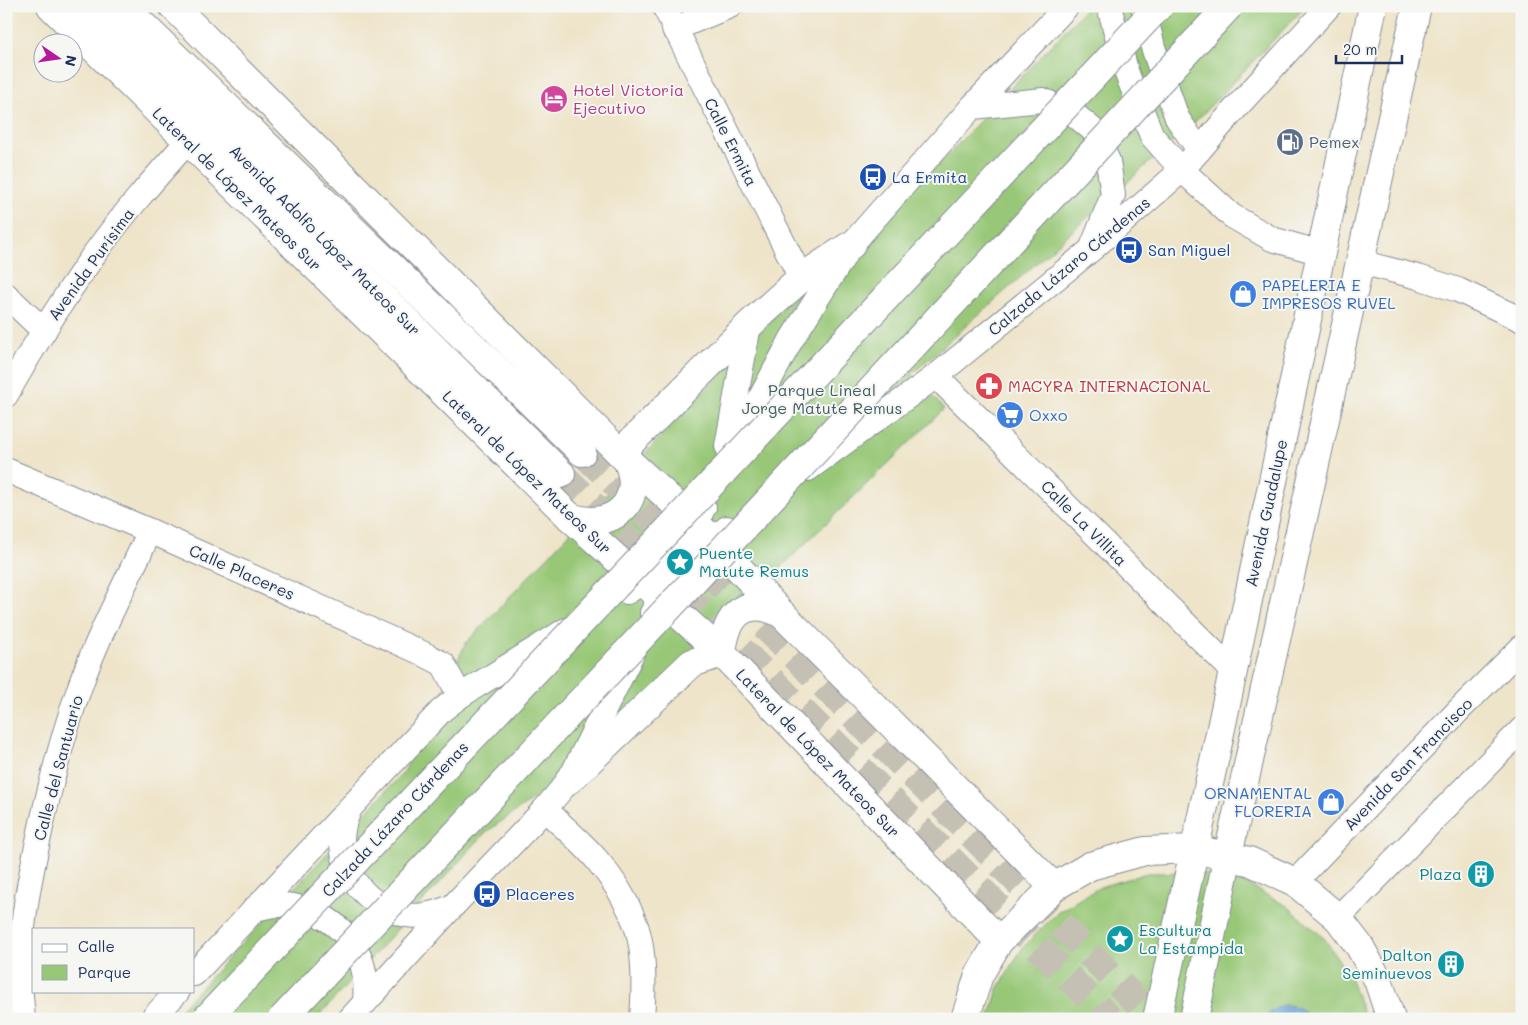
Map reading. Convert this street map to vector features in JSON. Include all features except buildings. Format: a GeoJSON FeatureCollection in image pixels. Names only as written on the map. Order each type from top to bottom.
{"type":"FeatureCollection","features":[{"type":"Feature","properties":{"kind":"main road","name":"Lateral de López Mateos Sur"},"geometry":{"type":"LineString","coordinates":[[51,6],[570,517],[722,653],[999,941]]}},
{"type":"Feature","properties":{"kind":"main road","name":"Avenida Adolfo López Mateos Sur"},"geometry":{"type":"LineString","coordinates":[[89,6],[561,474]]}},
{"type":"Feature","properties":{"kind":"main road","name":"Avenida Adolfo López Mateos Sur"},"geometry":{"type":"LineString","coordinates":[[123,6],[582,452]]}},
{"type":"Feature","properties":{"kind":"main road"},"geometry":{"type":"LineString","coordinates":[[173,6],[624,457],[703,531],[782,614],[1054,887]]}},
{"type":"Feature","properties":{"kind":"main road","name":"Calzada Lázaro Cárdenas"},"geometry":{"type":"LineString","coordinates":[[206,1019],[661,538],[1158,6]]}},
{"type":"Feature","properties":{"kind":"main road"},"geometry":{"type":"LineString","coordinates":[[282,1019],[699,576],[1229,6]]}},
{"type":"Feature","properties":{"kind":"main road","name":"Avenida Guadalupe"},"geometry":{"type":"LineString","coordinates":[[1157,1019],[1373,6]]}},
{"type":"Feature","properties":{"kind":"main road"},"geometry":{"type":"LineString","coordinates":[[1194,1019],[1228,855],[1416,6]]}},
{"type":"Feature","properties":{"kind":"main road"},"geometry":{"type":"LineString","coordinates":[[624,457],[749,325],[801,278],[851,245]]}},
{"type":"Feature","properties":{"kind":"main road"},"geometry":{"type":"LineString","coordinates":[[570,517],[581,521],[597,521],[612,517],[620,511],[628,502],[634,482],[632,471],[624,457]]}},
{"type":"Feature","properties":{"kind":"main road"},"geometry":{"type":"LineString","coordinates":[[570,779],[692,663],[722,653],[728,626],[733,617],[751,607],[762,606],[772,608],[782,614]]}},
{"type":"Feature","properties":{"kind":"main road"},"geometry":{"type":"LineString","coordinates":[[965,1019],[979,975],[999,941],[1054,887],[1090,866],[1108,861],[1145,851],[1194,849],[1249,861],[1295,882],[1338,918],[1360,947],[1378,980],[1391,1019]]}},
{"type":"Feature","properties":{"kind":"street","name":"Calle Ermita"},"geometry":{"type":"LineString","coordinates":[[664,6],[801,278]]}},
{"type":"Feature","properties":{"kind":"street"},"geometry":{"type":"LineString","coordinates":[[674,29],[730,6]]}},
{"type":"Feature","properties":{"kind":"street","name":"Calzada Lázaro Cárdenas"},"geometry":{"type":"LineString","coordinates":[[703,531],[723,470],[791,340],[851,245],[972,107],[1067,6]]}},
{"type":"Feature","properties":{"kind":"street"},"geometry":{"type":"LineString","coordinates":[[1109,6],[1127,74],[1152,136],[1182,170],[1232,216],[1256,231],[1288,245],[1321,253]]}},
{"type":"Feature","properties":{"kind":"street"},"geometry":{"type":"LineString","coordinates":[[1143,6],[1153,47],[1177,118],[1199,150]]}},
{"type":"Feature","properties":{"kind":"street","name":"Calzada Lázaro Cárdenas"},"geometry":{"type":"LineString","coordinates":[[358,1011],[452,907],[545,809],[570,779],[651,590],[703,531],[936,376],[1092,249],[1182,170],[1328,6]]}},
{"type":"Feature","properties":{"kind":"street"},"geometry":{"type":"LineString","coordinates":[[972,107],[1043,100],[1075,115],[1093,130],[1108,161],[1113,195],[1092,249]]}},
{"type":"Feature","properties":{"kind":"street","name":"Avenida Purísima"},"geometry":{"type":"LineString","coordinates":[[6,395],[44,331],[105,240],[188,141]]}},
{"type":"Feature","properties":{"kind":"street"},"geometry":{"type":"LineString","coordinates":[[1360,262],[1418,277],[1458,290],[1522,320]]}},
{"type":"Feature","properties":{"kind":"street"},"geometry":{"type":"LineString","coordinates":[[6,295],[44,331]]}},
{"type":"Feature","properties":{"kind":"street"},"geometry":{"type":"LineString","coordinates":[[723,470],[749,325]]}},
{"type":"Feature","properties":{"kind":"street","name":"Calle La Villita"},"geometry":{"type":"LineString","coordinates":[[936,376],[1232,670]]}},
{"type":"Feature","properties":{"kind":"street","name":"Calle Placeres"},"geometry":{"type":"LineString","coordinates":[[6,470],[150,531],[443,664],[460,696]]}},
{"type":"Feature","properties":{"kind":"street","name":"Calle del Santuario"},"geometry":{"type":"LineString","coordinates":[[24,1019],[20,988],[24,914],[33,863],[53,776],[79,688],[150,531]]}},
{"type":"Feature","properties":{"kind":"street","name":"Calzada Lázaro Cárdenas"},"geometry":{"type":"LineString","coordinates":[[195,973],[442,710],[460,696],[651,590]]}},
{"type":"Feature","properties":{"kind":"street","name":"Avenida San Francisco"},"geometry":{"type":"LineString","coordinates":[[1295,882],[1458,711],[1522,647]]}},
{"type":"Feature","properties":{"kind":"street"},"geometry":{"type":"LineString","coordinates":[[1338,918],[1522,729]]}},
{"type":"Feature","properties":{"kind":"street"},"geometry":{"type":"LineString","coordinates":[[350,806],[343,830],[343,855],[352,878],[363,893],[387,910],[409,915],[431,914],[452,907]]}},
{"type":"Feature","properties":{"kind":"street"},"geometry":{"type":"LineString","coordinates":[[545,809],[597,860],[618,890],[636,924],[642,959],[644,996],[642,1019]]}},
{"type":"Feature","properties":{"kind":"street"},"geometry":{"type":"LineString","coordinates":[[254,909],[276,905],[298,906],[320,914],[334,924],[351,943],[361,961],[366,981],[358,1011]]}},
{"type":"Feature","properties":{"kind":"street"},"geometry":{"type":"LineString","coordinates":[[152,1019],[177,992]]}},
{"type":"Feature","properties":{"kind":"green space","name":"Parque Lineal Jorge Matute Remus"},"geometry":{"type":"Polygon","coordinates":[[[1088,6],[1306,6],[1197,120],[912,374],[944,409],[566,776],[485,833],[316,1019],[171,1019],[404,772],[466,643],[789,301],[944,159],[1088,6]]]}},
{"type":"Feature","properties":{"kind":"green space"},"geometry":{"type":"Polygon","coordinates":[[[1196,872],[1244,883],[1287,906],[1324,938],[1351,979],[1365,1019],[989,1019],[998,989],[1023,947],[1058,912],[1100,887],[1147,873],[1196,872]]]}},
{"type":"Feature","properties":{"kind":"water"},"geometry":{"type":"Polygon","coordinates":[[[1285,1005],[1299,1009],[1310,1019],[1265,1019],[1273,1010],[1285,1005]]]}},
{"type":"Feature","properties":{"kind":"tunnel"},"geometry":{"type":"LineString","coordinates":[[582,452],[779,640],[1154,1019]]}},
{"type":"Feature","properties":{"kind":"tunnel"},"geometry":{"type":"LineString","coordinates":[[561,474],[752,661],[1110,1019]]}},
{"type":"Feature","properties":{"kind":"place","name":"Hotel Victoria Ejecutivo"},"geometry":{"type":"Point","coordinates":[554,99]}},
{"type":"Feature","properties":{"kind":"place","name":"Pemex"},"geometry":{"type":"Point","coordinates":[1290,142]}},
{"type":"Feature","properties":{"kind":"place","name":"La Ermita"},"geometry":{"type":"Point","coordinates":[873,177]}},
{"type":"Feature","properties":{"kind":"place","name":"San Miguel"},"geometry":{"type":"Point","coordinates":[1129,250]}},
{"type":"Feature","properties":{"kind":"place","name":"PAPELERIA E IMPRESOS RUVEL"},"geometry":{"type":"Point","coordinates":[1243,294]}},
{"type":"Feature","properties":{"kind":"place","name":"MACYRA INTERNACIONAL"},"geometry":{"type":"Point","coordinates":[989,386]}},
{"type":"Feature","properties":{"kind":"place","name":"Oxxo"},"geometry":{"type":"Point","coordinates":[1010,415]}},
{"type":"Feature","properties":{"kind":"place","name":"Puente Matute Remus"},"geometry":{"type":"Point","coordinates":[680,562]}},
{"type":"Feature","properties":{"kind":"place","name":"ORNAMENTAL FLORERIA"},"geometry":{"type":"Point","coordinates":[1331,802]}},
{"type":"Feature","properties":{"kind":"place","name":"Plaza"},"geometry":{"type":"Point","coordinates":[1481,874]}},
{"type":"Feature","properties":{"kind":"place","name":"Placeres"},"geometry":{"type":"Point","coordinates":[487,894]}},
{"type":"Feature","properties":{"kind":"place","name":"Escultura La Estampida"},"geometry":{"type":"Point","coordinates":[1120,939]}},
{"type":"Feature","properties":{"kind":"place","name":"Dalton Seminuevos"},"geometry":{"type":"Point","coordinates":[1451,964]}}]}
